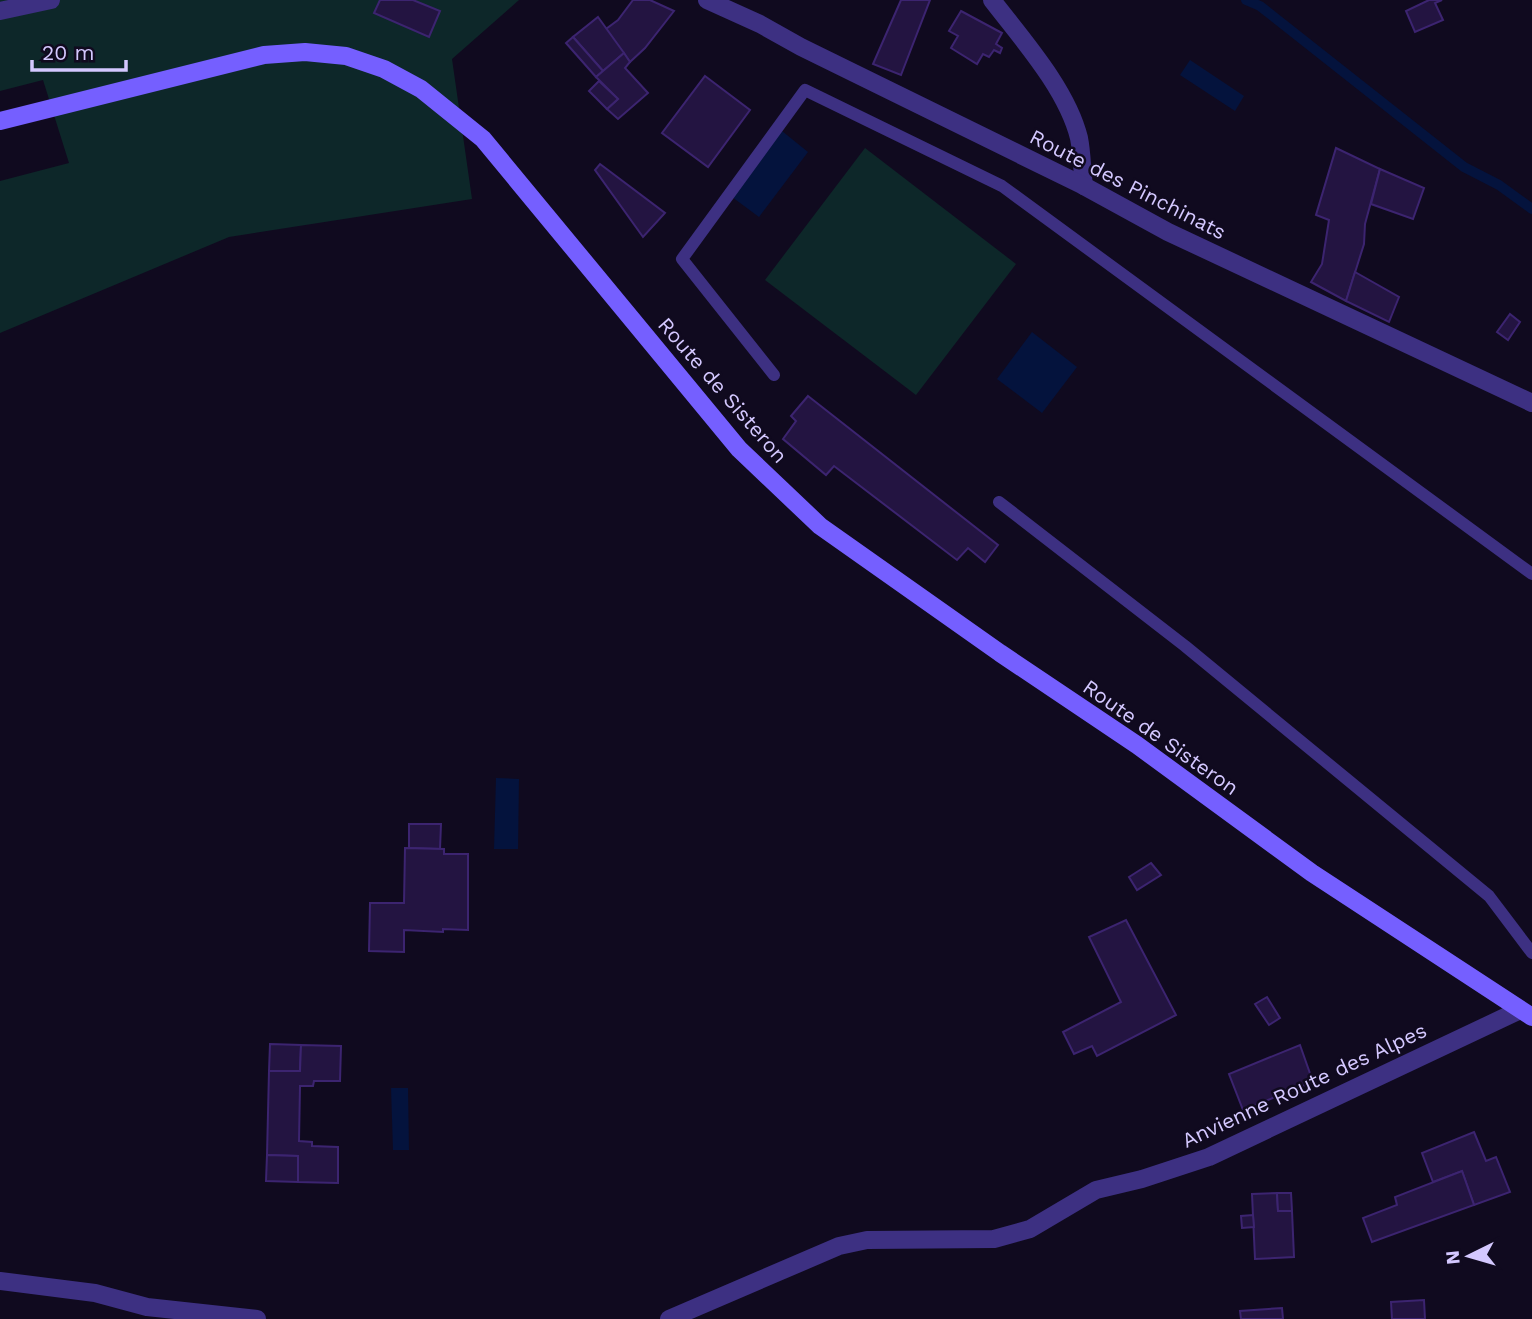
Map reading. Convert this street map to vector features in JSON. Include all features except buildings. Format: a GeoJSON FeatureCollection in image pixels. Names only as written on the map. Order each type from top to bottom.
{"type":"FeatureCollection","features":[{"type":"Feature","properties":{"kind":"main road","name":"Route de Sisteron"},"geometry":{"type":"LineString","coordinates":[[0,121],[264,55],[305,52],[346,56],[384,69],[421,89],[483,139],[739,449],[820,526],[1000,653],[1137,745],[1312,873],[1526,1014]]}},
{"type":"Feature","properties":{"kind":"street"},"geometry":{"type":"LineString","coordinates":[[0,11],[51,0]]}},
{"type":"Feature","properties":{"kind":"street","name":"Route des Pinchinats"},"geometry":{"type":"LineString","coordinates":[[707,0],[1084,187],[1168,232],[1532,403]]}},
{"type":"Feature","properties":{"kind":"street"},"geometry":{"type":"LineString","coordinates":[[992,0],[1065,102],[1079,138],[1084,187]]}},
{"type":"Feature","properties":{"kind":"street","name":"Anvienne Route des Alpes"},"geometry":{"type":"LineString","coordinates":[[668,1319],[839,1246],[867,1240],[994,1239],[1030,1229],[1096,1190],[1142,1180],[1209,1157],[1526,1014]]}},
{"type":"Feature","properties":{"kind":"street"},"geometry":{"type":"LineString","coordinates":[[0,1281],[95,1293],[147,1307],[257,1319]]}},
{"type":"Feature","properties":{"kind":"lane"},"geometry":{"type":"LineString","coordinates":[[774,375],[682,259],[805,90],[1002,186],[1532,574]]}},
{"type":"Feature","properties":{"kind":"lane"},"geometry":{"type":"LineString","coordinates":[[999,502],[1185,646],[1489,896],[1532,953]]}},
{"type":"Feature","properties":{"kind":"green space"},"geometry":{"type":"Polygon","coordinates":[[[0,0],[519,0],[452,59],[472,199],[229,237],[0,333],[0,181],[69,163],[43,80],[0,91],[0,0]]]}},
{"type":"Feature","properties":{"kind":"green space"},"geometry":{"type":"Polygon","coordinates":[[[865,148],[1016,264],[916,395],[765,280],[865,148]]]}},
{"type":"Feature","properties":{"kind":"water"},"geometry":{"type":"Polygon","coordinates":[[[1190,60],[1244,96],[1235,111],[1180,75],[1190,60]]]}},
{"type":"Feature","properties":{"kind":"water"},"geometry":{"type":"Polygon","coordinates":[[[782,131],[808,152],[759,217],[732,197],[782,131]]]}},
{"type":"Feature","properties":{"kind":"water"},"geometry":{"type":"Polygon","coordinates":[[[1032,332],[1077,367],[1042,413],[997,379],[1032,332]]]}},
{"type":"Feature","properties":{"kind":"water"},"geometry":{"type":"Polygon","coordinates":[[[496,778],[519,779],[518,849],[494,849],[496,778]]]}},
{"type":"Feature","properties":{"kind":"water"},"geometry":{"type":"Polygon","coordinates":[[[391,1088],[408,1088],[409,1150],[393,1150],[391,1088]]]}},
{"type":"Feature","properties":{"kind":"waterway"},"geometry":{"type":"LineString","coordinates":[[1246,0],[1260,6],[1464,167],[1499,185],[1532,209]]}}]}
